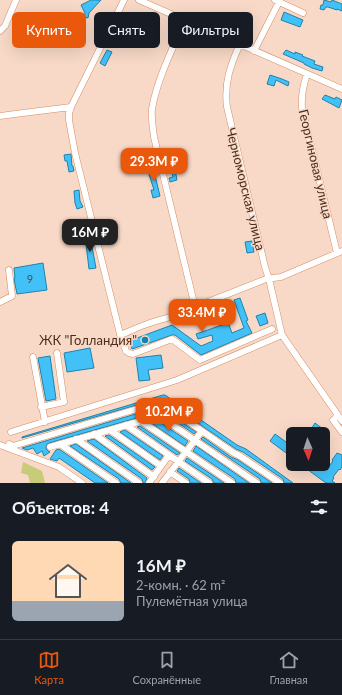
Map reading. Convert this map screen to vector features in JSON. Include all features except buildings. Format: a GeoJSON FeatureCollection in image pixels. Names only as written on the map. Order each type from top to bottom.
{"type":"FeatureCollection","features":[{"type":"Feature","properties":{"kind":"street"},"geometry":{"type":"LineString","coordinates":[[0,31],[5,26],[16,0]]}},
{"type":"Feature","properties":{"kind":"street"},"geometry":{"type":"LineString","coordinates":[[124,0],[71,107],[69,120],[120,335],[126,351],[133,354],[172,339],[200,360],[272,329]]}},
{"type":"Feature","properties":{"kind":"street"},"geometry":{"type":"LineString","coordinates":[[140,0],[168,12]]}},
{"type":"Feature","properties":{"kind":"street"},"geometry":{"type":"LineString","coordinates":[[254,51],[278,1],[303,13]]}},
{"type":"Feature","properties":{"kind":"street"},"geometry":{"type":"LineString","coordinates":[[174,48],[158,86],[152,110],[152,121],[154,137],[195,307]]}},
{"type":"Feature","properties":{"kind":"street","name":"Черноморская улица"},"geometry":{"type":"LineString","coordinates":[[238,48],[234,57],[226,86],[229,118],[282,335]]}},
{"type":"Feature","properties":{"kind":"street"},"geometry":{"type":"LineString","coordinates":[[248,48],[342,89]]}},
{"type":"Feature","properties":{"kind":"street","name":"Георгиновая улица"},"geometry":{"type":"LineString","coordinates":[[307,74],[303,87],[302,108],[340,252]]}},
{"type":"Feature","properties":{"kind":"street"},"geometry":{"type":"LineString","coordinates":[[0,116],[71,107]]}},
{"type":"Feature","properties":{"kind":"street"},"geometry":{"type":"LineString","coordinates":[[120,335],[128,333],[145,324],[188,311],[269,279],[281,276],[340,252]]}},
{"type":"Feature","properties":{"kind":"street"},"geometry":{"type":"LineString","coordinates":[[0,302],[12,296],[9,270]]}},
{"type":"Feature","properties":{"kind":"street"},"geometry":{"type":"LineString","coordinates":[[260,334],[264,343]]}},
{"type":"Feature","properties":{"kind":"street"},"geometry":{"type":"LineString","coordinates":[[11,432],[177,380],[282,335],[340,418],[333,420],[342,432]]}},
{"type":"Feature","properties":{"kind":"street"},"geometry":{"type":"LineString","coordinates":[[41,407],[64,402],[58,353]]}},
{"type":"Feature","properties":{"kind":"street"},"geometry":{"type":"LineString","coordinates":[[32,357],[44,422]]}},
{"type":"Feature","properties":{"kind":"street"},"geometry":{"type":"LineString","coordinates":[[0,445],[13,446],[159,402],[280,483]]}},
{"type":"Feature","properties":{"kind":"street"},"geometry":{"type":"LineString","coordinates":[[158,415],[257,483]]}},
{"type":"Feature","properties":{"kind":"street"},"geometry":{"type":"LineString","coordinates":[[50,447],[138,421],[143,422],[232,483]]}},
{"type":"Feature","properties":{"kind":"street"},"geometry":{"type":"LineString","coordinates":[[126,425],[209,483]]}},
{"type":"Feature","properties":{"kind":"street"},"geometry":{"type":"LineString","coordinates":[[110,430],[161,466]]}},
{"type":"Feature","properties":{"kind":"street"},"geometry":{"type":"LineString","coordinates":[[162,483],[202,431]]}},
{"type":"Feature","properties":{"kind":"street"},"geometry":{"type":"LineString","coordinates":[[94,434],[154,477]]}},
{"type":"Feature","properties":{"kind":"street"},"geometry":{"type":"LineString","coordinates":[[76,440],[139,483]]}},
{"type":"Feature","properties":{"kind":"street"},"geometry":{"type":"LineString","coordinates":[[60,444],[116,483]]}},
{"type":"Feature","properties":{"kind":"street"},"geometry":{"type":"LineString","coordinates":[[8,446],[59,467],[82,483]]}},
{"type":"Feature","properties":{"kind":"street"},"geometry":{"type":"LineString","coordinates":[[149,483],[169,455]]}},
{"type":"Feature","properties":{"kind":"street"},"geometry":{"type":"LineString","coordinates":[[170,472],[186,483]]}},
{"type":"Feature","properties":{"kind":"green space"},"geometry":{"type":"Polygon","coordinates":[[[23,462],[42,471],[45,483],[30,483],[28,475],[21,473],[23,462]]]}},
{"type":"Feature","properties":{"kind":"place","name":"ЖК \"Голландия\""},"geometry":{"type":"Point","coordinates":[145,340]}}]}
